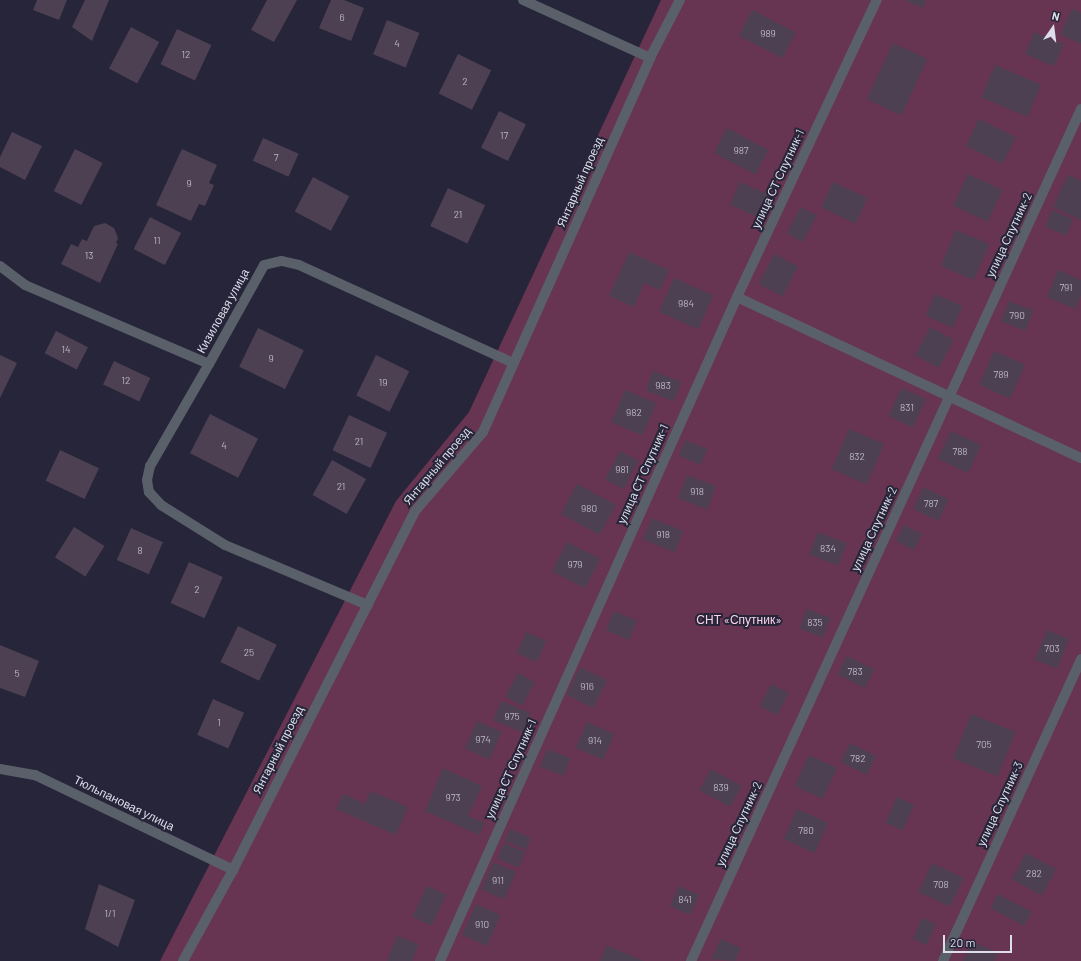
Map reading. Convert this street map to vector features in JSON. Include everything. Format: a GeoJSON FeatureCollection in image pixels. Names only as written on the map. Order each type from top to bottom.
{"type":"FeatureCollection","features":[{"type":"Feature","properties":{"kind":"street"},"geometry":{"type":"LineString","coordinates":[[523,0],[650,58]]}},
{"type":"Feature","properties":{"kind":"street","name":"Янтарный проезд"},"geometry":{"type":"LineString","coordinates":[[183,961],[233,870],[415,510],[483,432],[650,58],[680,0]]}},
{"type":"Feature","properties":{"kind":"street","name":"улица СТ Спутник-1"},"geometry":{"type":"LineString","coordinates":[[440,961],[737,296],[877,0]]}},
{"type":"Feature","properties":{"kind":"street","name":"улица Спутник-2"},"geometry":{"type":"LineString","coordinates":[[691,961],[1081,109]]}},
{"type":"Feature","properties":{"kind":"street","name":"Кизиловая улица"},"geometry":{"type":"LineString","coordinates":[[0,266],[25,285],[209,364],[264,265],[282,261],[299,265],[513,363]]}},
{"type":"Feature","properties":{"kind":"street"},"geometry":{"type":"LineString","coordinates":[[737,296],[950,394],[1081,458]]}},
{"type":"Feature","properties":{"kind":"street"},"geometry":{"type":"LineString","coordinates":[[209,364],[150,466],[147,480],[149,492],[161,505],[225,545],[368,605]]}},
{"type":"Feature","properties":{"kind":"street","name":"улица Спутник-3"},"geometry":{"type":"LineString","coordinates":[[943,961],[1081,659]]}},
{"type":"Feature","properties":{"kind":"street","name":"Тюльпановая улица"},"geometry":{"type":"LineString","coordinates":[[0,769],[35,775],[233,870]]}},
{"type":"Feature","properties":{"kind":"green space","name":"СНТ «Спутник»"},"geometry":{"type":"Polygon","coordinates":[[[661,0],[1081,0],[1081,961],[160,961],[396,501],[469,412],[661,0]]]}},
{"type":"Feature","properties":{"kind":"building"},"geometry":{"type":"Polygon","coordinates":[[[37,0],[67,0],[59,20],[33,10],[37,0]]]}},
{"type":"Feature","properties":{"kind":"building"},"geometry":{"type":"Polygon","coordinates":[[[85,0],[109,0],[92,41],[72,27],[85,0]]]}},
{"type":"Feature","properties":{"kind":"building"},"geometry":{"type":"Polygon","coordinates":[[[267,0],[297,0],[274,42],[251,30],[267,0]]]}},
{"type":"Feature","properties":{"kind":"building"},"geometry":{"type":"Polygon","coordinates":[[[331,0],[344,0],[364,8],[351,41],[319,28],[331,0]]]}},
{"type":"Feature","properties":{"kind":"building"},"geometry":{"type":"Polygon","coordinates":[[[904,0],[926,0],[923,8],[904,0]]]}},
{"type":"Feature","properties":{"kind":"building"},"geometry":{"type":"Polygon","coordinates":[[[1072,9],[1081,13],[1081,44],[1060,34],[1072,9]]]}},
{"type":"Feature","properties":{"kind":"building"},"geometry":{"type":"Polygon","coordinates":[[[752,10],[796,32],[782,58],[739,36],[752,10]]]}},
{"type":"Feature","properties":{"kind":"building"},"geometry":{"type":"Polygon","coordinates":[[[387,20],[419,33],[406,67],[373,54],[387,20]]]}},
{"type":"Feature","properties":{"kind":"building"},"geometry":{"type":"Polygon","coordinates":[[[131,27],[159,42],[137,84],[109,68],[131,27]]]}},
{"type":"Feature","properties":{"kind":"building"},"geometry":{"type":"Polygon","coordinates":[[[177,29],[211,45],[195,80],[161,64],[177,29]]]}},
{"type":"Feature","properties":{"kind":"building"},"geometry":{"type":"Polygon","coordinates":[[[1034,32],[1064,44],[1055,66],[1025,54],[1034,32]]]}},
{"type":"Feature","properties":{"kind":"building"},"geometry":{"type":"Polygon","coordinates":[[[893,43],[927,59],[901,115],[867,99],[893,43]]]}},
{"type":"Feature","properties":{"kind":"building"},"geometry":{"type":"Polygon","coordinates":[[[458,54],[491,70],[472,110],[439,94],[458,54]]]}},
{"type":"Feature","properties":{"kind":"building"},"geometry":{"type":"Polygon","coordinates":[[[995,65],[1041,85],[1027,117],[981,97],[995,65]]]}},
{"type":"Feature","properties":{"kind":"building"},"geometry":{"type":"Polygon","coordinates":[[[499,111],[526,124],[508,161],[481,148],[499,111]]]}},
{"type":"Feature","properties":{"kind":"building"},"geometry":{"type":"Polygon","coordinates":[[[979,119],[1016,137],[1003,164],[966,146],[979,119]]]}},
{"type":"Feature","properties":{"kind":"building"},"geometry":{"type":"Polygon","coordinates":[[[727,128],[768,150],[755,175],[714,153],[727,128]]]}},
{"type":"Feature","properties":{"kind":"building"},"geometry":{"type":"Polygon","coordinates":[[[12,132],[42,146],[25,180],[0,167],[0,157],[12,132]]]}},
{"type":"Feature","properties":{"kind":"building"},"geometry":{"type":"Polygon","coordinates":[[[263,138],[299,154],[288,177],[253,161],[263,138]]]}},
{"type":"Feature","properties":{"kind":"building"},"geometry":{"type":"Polygon","coordinates":[[[75,149],[103,163],[81,205],[54,191],[75,149]]]}},
{"type":"Feature","properties":{"kind":"building"},"geometry":{"type":"Polygon","coordinates":[[[182,149],[217,165],[209,183],[214,185],[205,206],[199,204],[191,221],[156,205],[182,149]]]}},
{"type":"Feature","properties":{"kind":"building"},"geometry":{"type":"Polygon","coordinates":[[[968,174],[1002,190],[988,222],[953,206],[968,174]]]}},
{"type":"Feature","properties":{"kind":"building"},"geometry":{"type":"Polygon","coordinates":[[[1068,175],[1081,181],[1081,220],[1053,207],[1068,175]]]}},
{"type":"Feature","properties":{"kind":"building"},"geometry":{"type":"Polygon","coordinates":[[[313,177],[349,196],[331,231],[295,211],[313,177]]]}},
{"type":"Feature","properties":{"kind":"building"},"geometry":{"type":"Polygon","coordinates":[[[740,182],[769,195],[759,218],[730,205],[740,182]]]}},
{"type":"Feature","properties":{"kind":"building"},"geometry":{"type":"Polygon","coordinates":[[[833,182],[867,198],[856,223],[821,207],[833,182]]]}},
{"type":"Feature","properties":{"kind":"building"},"geometry":{"type":"Polygon","coordinates":[[[448,188],[485,205],[467,243],[430,226],[448,188]]]}},
{"type":"Feature","properties":{"kind":"building"},"geometry":{"type":"Polygon","coordinates":[[[801,207],[817,216],[802,242],[786,233],[801,207]]]}},
{"type":"Feature","properties":{"kind":"building"},"geometry":{"type":"Polygon","coordinates":[[[1052,210],[1073,219],[1066,236],[1045,227],[1052,210]]]}},
{"type":"Feature","properties":{"kind":"building"},"geometry":{"type":"Polygon","coordinates":[[[150,217],[181,233],[165,265],[134,249],[150,217]]]}},
{"type":"Feature","properties":{"kind":"building"},"geometry":{"type":"Polygon","coordinates":[[[105,223],[114,228],[118,238],[116,243],[118,244],[100,283],[61,264],[71,244],[78,247],[82,239],[87,241],[94,226],[105,223]]]}},
{"type":"Feature","properties":{"kind":"building"},"geometry":{"type":"Polygon","coordinates":[[[956,230],[989,244],[974,280],[941,266],[956,230]]]}},
{"type":"Feature","properties":{"kind":"building"},"geometry":{"type":"Polygon","coordinates":[[[629,252],[669,270],[660,290],[644,283],[634,307],[609,296],[629,252]]]}},
{"type":"Feature","properties":{"kind":"building"},"geometry":{"type":"Polygon","coordinates":[[[774,254],[798,266],[783,297],[759,284],[774,254]]]}},
{"type":"Feature","properties":{"kind":"building"},"geometry":{"type":"Polygon","coordinates":[[[1058,270],[1081,280],[1081,295],[1075,309],[1047,297],[1058,270]]]}},
{"type":"Feature","properties":{"kind":"building"},"geometry":{"type":"Polygon","coordinates":[[[674,278],[713,295],[698,329],[659,312],[674,278]]]}},
{"type":"Feature","properties":{"kind":"building"},"geometry":{"type":"Polygon","coordinates":[[[935,294],[963,306],[953,328],[926,316],[935,294]]]}},
{"type":"Feature","properties":{"kind":"building"},"geometry":{"type":"Polygon","coordinates":[[[1009,301],[1033,310],[1025,331],[1001,322],[1009,301]]]}},
{"type":"Feature","properties":{"kind":"building"},"geometry":{"type":"Polygon","coordinates":[[[930,327],[954,340],[939,368],[915,355],[930,327]]]}},
{"type":"Feature","properties":{"kind":"building"},"geometry":{"type":"Polygon","coordinates":[[[258,328],[304,350],[285,389],[239,367],[258,328]]]}},
{"type":"Feature","properties":{"kind":"building"},"geometry":{"type":"Polygon","coordinates":[[[56,331],[88,347],[77,370],[45,353],[56,331]]]}},
{"type":"Feature","properties":{"kind":"building"},"geometry":{"type":"Polygon","coordinates":[[[994,351],[1025,365],[1010,399],[979,385],[994,351]]]}},
{"type":"Feature","properties":{"kind":"building"},"geometry":{"type":"Polygon","coordinates":[[[0,355],[17,363],[0,398],[0,355]]]}},
{"type":"Feature","properties":{"kind":"building"},"geometry":{"type":"Polygon","coordinates":[[[376,355],[409,371],[390,412],[356,395],[376,355]]]}},
{"type":"Feature","properties":{"kind":"building"},"geometry":{"type":"Polygon","coordinates":[[[114,361],[150,378],[139,401],[103,385],[114,361]]]}},
{"type":"Feature","properties":{"kind":"building"},"geometry":{"type":"Polygon","coordinates":[[[653,371],[681,382],[673,401],[645,391],[653,371]]]}},
{"type":"Feature","properties":{"kind":"building"},"geometry":{"type":"Polygon","coordinates":[[[901,388],[926,399],[913,427],[888,416],[901,388]]]}},
{"type":"Feature","properties":{"kind":"building"},"geometry":{"type":"Polygon","coordinates":[[[625,390],[656,403],[643,436],[611,422],[625,390]]]}},
{"type":"Feature","properties":{"kind":"building"},"geometry":{"type":"Polygon","coordinates":[[[210,414],[258,439],[238,478],[190,453],[210,414]]]}},
{"type":"Feature","properties":{"kind":"building"},"geometry":{"type":"Polygon","coordinates":[[[349,415],[387,433],[371,468],[333,450],[349,415]]]}},
{"type":"Feature","properties":{"kind":"building"},"geometry":{"type":"Polygon","coordinates":[[[849,429],[884,444],[867,484],[832,470],[849,429]]]}},
{"type":"Feature","properties":{"kind":"building"},"geometry":{"type":"Polygon","coordinates":[[[951,431],[981,445],[968,473],[938,459],[951,431]]]}},
{"type":"Feature","properties":{"kind":"building"},"geometry":{"type":"Polygon","coordinates":[[[685,440],[707,449],[701,465],[679,456],[685,440]]]}},
{"type":"Feature","properties":{"kind":"building"},"geometry":{"type":"Polygon","coordinates":[[[60,450],[99,468],[85,499],[46,481],[60,450]]]}},
{"type":"Feature","properties":{"kind":"building"},"geometry":{"type":"Polygon","coordinates":[[[620,451],[639,461],[624,489],[605,479],[620,451]]]}},
{"type":"Feature","properties":{"kind":"building"},"geometry":{"type":"Polygon","coordinates":[[[332,460],[366,479],[347,514],[313,495],[332,460]]]}},
{"type":"Feature","properties":{"kind":"building"},"geometry":{"type":"Polygon","coordinates":[[[687,475],[716,486],[707,509],[678,498],[687,475]]]}},
{"type":"Feature","properties":{"kind":"building"},"geometry":{"type":"Polygon","coordinates":[[[577,484],[616,505],[600,535],[561,514],[577,484]]]}},
{"type":"Feature","properties":{"kind":"building"},"geometry":{"type":"Polygon","coordinates":[[[924,487],[949,500],[938,521],[913,508],[924,487]]]}},
{"type":"Feature","properties":{"kind":"building"},"geometry":{"type":"Polygon","coordinates":[[[652,518],[683,531],[674,552],[643,539],[652,518]]]}},
{"type":"Feature","properties":{"kind":"building"},"geometry":{"type":"Polygon","coordinates":[[[904,525],[922,534],[914,550],[896,541],[904,525]]]}},
{"type":"Feature","properties":{"kind":"building"},"geometry":{"type":"Polygon","coordinates":[[[74,527],[105,546],[85,577],[55,558],[74,527]]]}},
{"type":"Feature","properties":{"kind":"building"},"geometry":{"type":"Polygon","coordinates":[[[131,528],[163,542],[149,574],[117,560],[131,528]]]}},
{"type":"Feature","properties":{"kind":"building"},"geometry":{"type":"Polygon","coordinates":[[[818,532],[847,544],[838,566],[809,554],[818,532]]]}},
{"type":"Feature","properties":{"kind":"building"},"geometry":{"type":"Polygon","coordinates":[[[567,542],[600,559],[585,588],[552,571],[567,542]]]}},
{"type":"Feature","properties":{"kind":"building"},"geometry":{"type":"Polygon","coordinates":[[[189,562],[223,577],[204,618],[171,603],[189,562]]]}},
{"type":"Feature","properties":{"kind":"building"},"geometry":{"type":"Polygon","coordinates":[[[807,609],[830,618],[823,638],[799,629],[807,609]]]}},
{"type":"Feature","properties":{"kind":"building"},"geometry":{"type":"Polygon","coordinates":[[[614,611],[637,621],[629,640],[606,630],[614,611]]]}},
{"type":"Feature","properties":{"kind":"building"},"geometry":{"type":"Polygon","coordinates":[[[238,626],[277,645],[259,681],[220,662],[238,626]]]}},
{"type":"Feature","properties":{"kind":"building"},"geometry":{"type":"Polygon","coordinates":[[[1047,630],[1069,639],[1057,669],[1035,660],[1047,630]]]}},
{"type":"Feature","properties":{"kind":"building"},"geometry":{"type":"Polygon","coordinates":[[[526,632],[546,641],[537,662],[517,653],[526,632]]]}},
{"type":"Feature","properties":{"kind":"building"},"geometry":{"type":"Polygon","coordinates":[[[0,645],[39,661],[25,697],[0,688],[0,645]]]}},
{"type":"Feature","properties":{"kind":"building"},"geometry":{"type":"Polygon","coordinates":[[[847,656],[874,669],[865,688],[838,675],[847,656]]]}},
{"type":"Feature","properties":{"kind":"building"},"geometry":{"type":"Polygon","coordinates":[[[580,667],[607,680],[593,708],[566,695],[580,667]]]}},
{"type":"Feature","properties":{"kind":"building"},"geometry":{"type":"Polygon","coordinates":[[[518,673],[535,682],[522,706],[505,697],[518,673]]]}},
{"type":"Feature","properties":{"kind":"building"},"geometry":{"type":"Polygon","coordinates":[[[771,684],[789,693],[777,715],[760,706],[771,684]]]}},
{"type":"Feature","properties":{"kind":"building"},"geometry":{"type":"Polygon","coordinates":[[[213,699],[244,713],[228,748],[197,735],[213,699]]]}},
{"type":"Feature","properties":{"kind":"building"},"geometry":{"type":"Polygon","coordinates":[[[501,701],[531,713],[523,732],[493,720],[501,701]]]}},
{"type":"Feature","properties":{"kind":"building"},"geometry":{"type":"Polygon","coordinates":[[[971,714],[1016,732],[998,776],[953,759],[971,714]]]}},
{"type":"Feature","properties":{"kind":"building"},"geometry":{"type":"Polygon","coordinates":[[[477,721],[502,732],[489,759],[465,748],[477,721]]]}},
{"type":"Feature","properties":{"kind":"building"},"geometry":{"type":"Polygon","coordinates":[[[587,722],[614,734],[603,760],[576,748],[587,722]]]}},
{"type":"Feature","properties":{"kind":"building"},"geometry":{"type":"Polygon","coordinates":[[[850,743],[876,756],[866,775],[840,762],[850,743]]]}},
{"type":"Feature","properties":{"kind":"building"},"geometry":{"type":"Polygon","coordinates":[[[547,749],[570,758],[564,776],[540,767],[547,749]]]}},
{"type":"Feature","properties":{"kind":"building"},"geometry":{"type":"Polygon","coordinates":[[[809,755],[837,768],[823,799],[795,786],[809,755]]]}},
{"type":"Feature","properties":{"kind":"building"},"geometry":{"type":"Polygon","coordinates":[[[443,768],[482,786],[468,816],[485,823],[479,835],[425,811],[443,768]]]}},
{"type":"Feature","properties":{"kind":"building"},"geometry":{"type":"Polygon","coordinates":[[[711,769],[742,786],[730,807],[699,790],[711,769]]]}},
{"type":"Feature","properties":{"kind":"building"},"geometry":{"type":"Polygon","coordinates":[[[371,791],[408,807],[396,835],[336,809],[343,794],[365,804],[371,791]]]}},
{"type":"Feature","properties":{"kind":"building"},"geometry":{"type":"Polygon","coordinates":[[[897,797],[914,805],[902,830],[885,822],[897,797]]]}},
{"type":"Feature","properties":{"kind":"building"},"geometry":{"type":"Polygon","coordinates":[[[797,809],[828,823],[815,853],[784,839],[797,809]]]}},
{"type":"Feature","properties":{"kind":"building"},"geometry":{"type":"Polygon","coordinates":[[[510,829],[531,838],[526,850],[505,841],[510,829]]]}},
{"type":"Feature","properties":{"kind":"building"},"geometry":{"type":"Polygon","coordinates":[[[504,843],[525,852],[519,868],[497,859],[504,843]]]}},
{"type":"Feature","properties":{"kind":"building"},"geometry":{"type":"Polygon","coordinates":[[[1026,853],[1056,869],[1042,895],[1012,879],[1026,853]]]}},
{"type":"Feature","properties":{"kind":"building"},"geometry":{"type":"Polygon","coordinates":[[[493,862],[516,872],[504,899],[481,890],[493,862]]]}},
{"type":"Feature","properties":{"kind":"building"},"geometry":{"type":"Polygon","coordinates":[[[932,863],[964,878],[950,907],[918,892],[932,863]]]}},
{"type":"Feature","properties":{"kind":"building"},"geometry":{"type":"Polygon","coordinates":[[[99,884],[135,900],[118,947],[85,929],[99,884]]]}},
{"type":"Feature","properties":{"kind":"building"},"geometry":{"type":"Polygon","coordinates":[[[427,886],[446,895],[432,926],[413,917],[427,886]]]}},
{"type":"Feature","properties":{"kind":"building"},"geometry":{"type":"Polygon","coordinates":[[[679,886],[699,895],[690,915],[670,906],[679,886]]]}},
{"type":"Feature","properties":{"kind":"building"},"geometry":{"type":"Polygon","coordinates":[[[998,894],[1032,912],[1024,926],[990,908],[998,894]]]}},
{"type":"Feature","properties":{"kind":"building"},"geometry":{"type":"Polygon","coordinates":[[[476,904],[501,915],[487,946],[462,935],[476,904]]]}},
{"type":"Feature","properties":{"kind":"building"},"geometry":{"type":"Polygon","coordinates":[[[922,918],[936,924],[927,945],[913,939],[922,918]]]}},
{"type":"Feature","properties":{"kind":"building"},"geometry":{"type":"Polygon","coordinates":[[[397,936],[419,944],[412,961],[387,961],[397,936]]]}},
{"type":"Feature","properties":{"kind":"building"},"geometry":{"type":"Polygon","coordinates":[[[721,939],[741,948],[735,961],[711,959],[721,939]]]}},
{"type":"Feature","properties":{"kind":"building"},"geometry":{"type":"Polygon","coordinates":[[[972,941],[998,953],[994,961],[963,961],[972,941]]]}},
{"type":"Feature","properties":{"kind":"building"},"geometry":{"type":"Polygon","coordinates":[[[607,945],[643,961],[600,961],[607,945]]]}}]}
